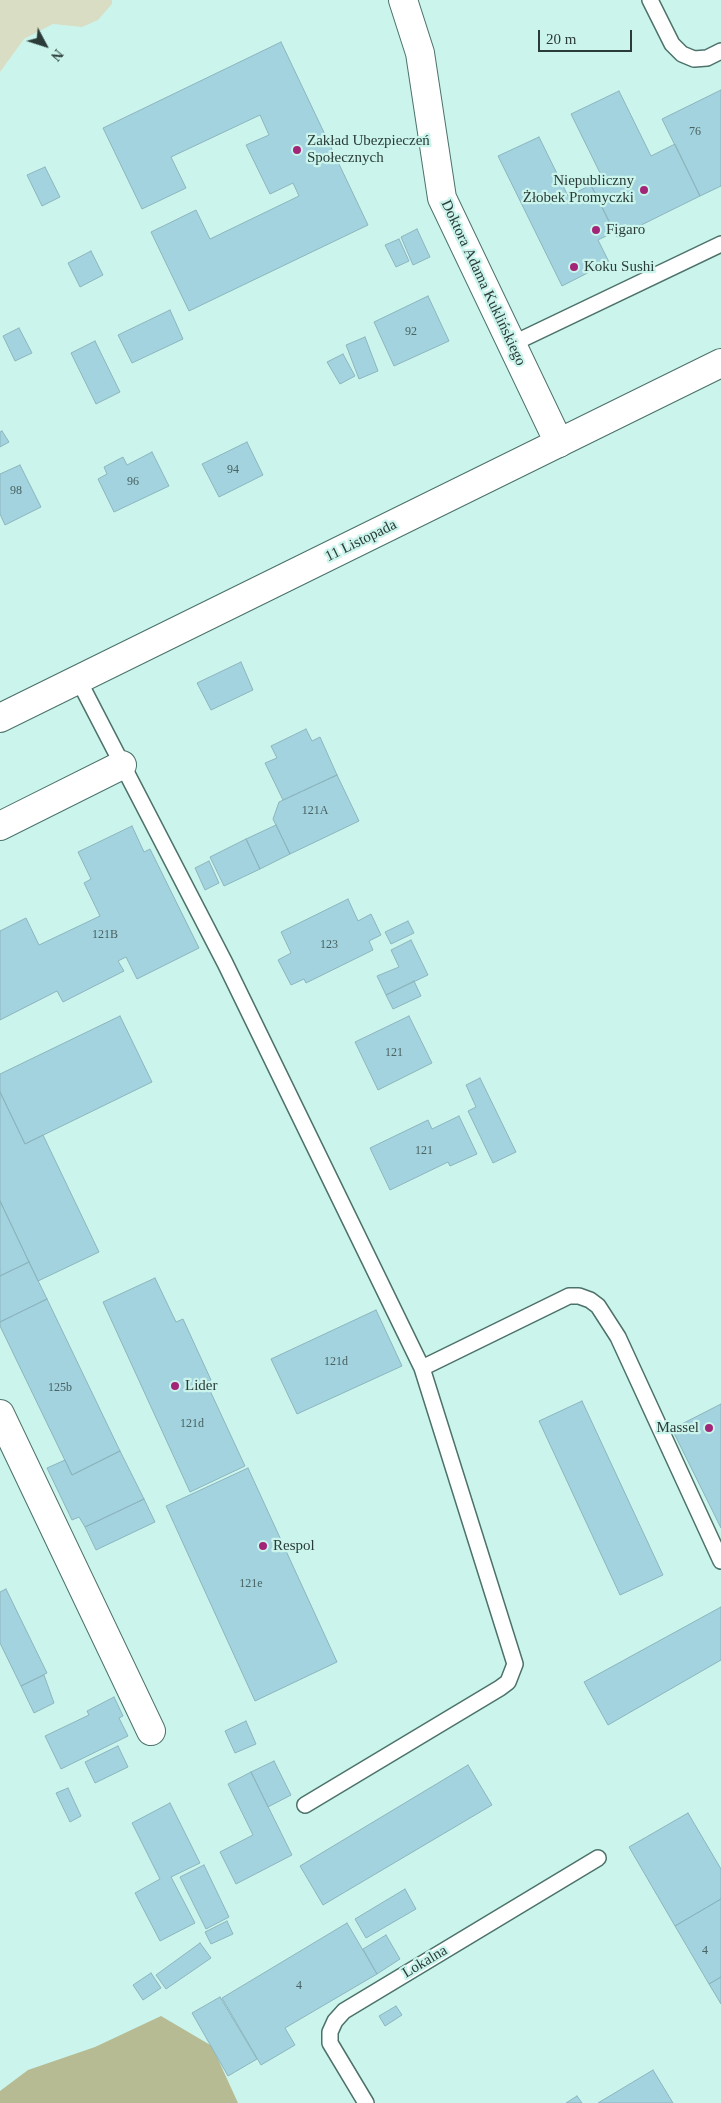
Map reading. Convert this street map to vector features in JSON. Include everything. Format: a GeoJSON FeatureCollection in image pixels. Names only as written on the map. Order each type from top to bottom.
{"type":"FeatureCollection","features":[{"type":"Feature","properties":{"kind":"street","name":"Doktora Adama Kuklińskiego"},"geometry":{"type":"LineString","coordinates":[[403,0],[420,53],[442,198],[559,443]]}},
{"type":"Feature","properties":{"kind":"street","name":"11 Listopada"},"geometry":{"type":"LineString","coordinates":[[0,718],[721,363]]}},
{"type":"Feature","properties":{"kind":"street"},"geometry":{"type":"LineString","coordinates":[[0,826],[122,765]]}},
{"type":"Feature","properties":{"kind":"street"},"geometry":{"type":"LineString","coordinates":[[0,1414],[152,1731]]}},
{"type":"Feature","properties":{"kind":"lane"},"geometry":{"type":"LineString","coordinates":[[650,0],[672,44],[682,54],[694,59],[721,51]]}},
{"type":"Feature","properties":{"kind":"lane"},"geometry":{"type":"LineString","coordinates":[[512,344],[721,244]]}},
{"type":"Feature","properties":{"kind":"lane"},"geometry":{"type":"LineString","coordinates":[[78,679],[225,963],[422,1368],[515,1664],[508,1682],[500,1688],[305,1806]]}},
{"type":"Feature","properties":{"kind":"lane"},"geometry":{"type":"LineString","coordinates":[[422,1368],[569,1296],[579,1296],[590,1300],[598,1306],[618,1337],[721,1560]]}},
{"type":"Feature","properties":{"kind":"lane","name":"Lokalna"},"geometry":{"type":"LineString","coordinates":[[366,2103],[330,2043],[330,2032],[335,2021],[344,2011],[598,1858]]}},
{"type":"Feature","properties":{"kind":"green space"},"geometry":{"type":"Polygon","coordinates":[[[0,0],[112,0],[112,4],[98,20],[82,27],[53,24],[24,39],[0,72],[0,0]]]}},
{"type":"Feature","properties":{"kind":"green space"},"geometry":{"type":"Polygon","coordinates":[[[161,2016],[212,2046],[238,2103],[0,2103],[0,2091],[28,2070],[95,2047],[161,2016]]]}},
{"type":"Feature","properties":{"kind":"building"},"geometry":{"type":"Polygon","coordinates":[[[281,42],[368,225],[189,311],[151,232],[196,210],[210,239],[299,196],[293,183],[270,194],[246,145],[269,135],[260,115],[171,157],[186,188],[142,209],[103,128],[281,42]]]}},
{"type":"Feature","properties":{"kind":"building"},"geometry":{"type":"Polygon","coordinates":[[[721,90],[721,186],[700,196],[662,119],[721,90]]]}},
{"type":"Feature","properties":{"kind":"building"},"geometry":{"type":"Polygon","coordinates":[[[619,91],[651,156],[675,144],[700,196],[617,237],[591,185],[603,179],[571,114],[619,91]]]}},
{"type":"Feature","properties":{"kind":"building"},"geometry":{"type":"Polygon","coordinates":[[[539,137],[568,196],[591,185],[614,232],[598,240],[609,262],[562,286],[498,156],[539,137]]]}},
{"type":"Feature","properties":{"kind":"building"},"geometry":{"type":"Polygon","coordinates":[[[45,167],[60,197],[42,206],[27,175],[45,167]]]}},
{"type":"Feature","properties":{"kind":"building"},"geometry":{"type":"Polygon","coordinates":[[[417,229],[430,257],[413,265],[401,237],[417,229]]]}},
{"type":"Feature","properties":{"kind":"building"},"geometry":{"type":"Polygon","coordinates":[[[399,239],[409,261],[396,267],[385,245],[399,239]]]}},
{"type":"Feature","properties":{"kind":"building"},"geometry":{"type":"Polygon","coordinates":[[[91,251],[103,275],[80,287],[68,263],[91,251]]]}},
{"type":"Feature","properties":{"kind":"building"},"geometry":{"type":"Polygon","coordinates":[[[428,296],[449,341],[394,366],[374,322],[428,296]]]}},
{"type":"Feature","properties":{"kind":"building"},"geometry":{"type":"Polygon","coordinates":[[[170,310],[183,339],[132,363],[118,335],[170,310]]]}},
{"type":"Feature","properties":{"kind":"building"},"geometry":{"type":"Polygon","coordinates":[[[19,328],[32,353],[15,361],[3,336],[19,328]]]}},
{"type":"Feature","properties":{"kind":"building"},"geometry":{"type":"Polygon","coordinates":[[[365,337],[378,371],[359,379],[346,345],[365,337]]]}},
{"type":"Feature","properties":{"kind":"building"},"geometry":{"type":"Polygon","coordinates":[[[95,341],[120,392],[96,404],[71,353],[95,341]]]}},
{"type":"Feature","properties":{"kind":"building"},"geometry":{"type":"Polygon","coordinates":[[[343,354],[355,376],[340,384],[327,362],[343,354]]]}},
{"type":"Feature","properties":{"kind":"building"},"geometry":{"type":"Polygon","coordinates":[[[2,431],[9,442],[0,447],[0,432],[2,431]]]}},
{"type":"Feature","properties":{"kind":"building"},"geometry":{"type":"Polygon","coordinates":[[[247,442],[263,475],[219,497],[202,464],[247,442]]]}},
{"type":"Feature","properties":{"kind":"building"},"geometry":{"type":"Polygon","coordinates":[[[152,452],[169,486],[114,512],[98,479],[107,474],[104,467],[123,457],[127,465],[152,452]]]}},
{"type":"Feature","properties":{"kind":"building"},"geometry":{"type":"Polygon","coordinates":[[[20,465],[41,507],[5,525],[0,514],[0,474],[20,465]]]}},
{"type":"Feature","properties":{"kind":"building"},"geometry":{"type":"Polygon","coordinates":[[[241,662],[253,690],[211,710],[197,683],[241,662]]]}},
{"type":"Feature","properties":{"kind":"building"},"geometry":{"type":"Polygon","coordinates":[[[306,729],[312,741],[320,737],[337,775],[283,800],[265,763],[277,758],[271,746],[306,729]]]}},
{"type":"Feature","properties":{"kind":"building"},"geometry":{"type":"Polygon","coordinates":[[[337,775],[359,821],[290,854],[273,819],[279,802],[337,775]]]}},
{"type":"Feature","properties":{"kind":"building"},"geometry":{"type":"Polygon","coordinates":[[[276,825],[290,854],[260,869],[246,839],[276,825]]]}},
{"type":"Feature","properties":{"kind":"building"},"geometry":{"type":"Polygon","coordinates":[[[132,826],[144,852],[150,849],[199,948],[137,979],[126,957],[118,961],[124,971],[63,1002],[57,991],[0,1020],[0,931],[26,918],[39,945],[100,916],[84,883],[91,879],[78,852],[132,826]]]}},
{"type":"Feature","properties":{"kind":"building"},"geometry":{"type":"Polygon","coordinates":[[[246,839],[260,869],[224,886],[210,857],[246,839]]]}},
{"type":"Feature","properties":{"kind":"building"},"geometry":{"type":"Polygon","coordinates":[[[209,861],[219,883],[205,890],[195,868],[209,861]]]}},
{"type":"Feature","properties":{"kind":"building"},"geometry":{"type":"Polygon","coordinates":[[[348,899],[358,921],[371,914],[381,935],[369,941],[373,950],[306,983],[304,979],[291,985],[278,960],[291,953],[281,932],[348,899]]]}},
{"type":"Feature","properties":{"kind":"building"},"geometry":{"type":"Polygon","coordinates":[[[408,921],[414,933],[391,944],[385,932],[408,921]]]}},
{"type":"Feature","properties":{"kind":"building"},"geometry":{"type":"Polygon","coordinates":[[[411,940],[428,975],[386,995],[377,976],[399,967],[391,950],[411,940]]]}},
{"type":"Feature","properties":{"kind":"building"},"geometry":{"type":"Polygon","coordinates":[[[414,981],[421,996],[393,1009],[386,995],[414,981]]]}},
{"type":"Feature","properties":{"kind":"building"},"geometry":{"type":"Polygon","coordinates":[[[120,1016],[152,1082],[25,1144],[0,1092],[0,1074],[120,1016]]]}},
{"type":"Feature","properties":{"kind":"building"},"geometry":{"type":"Polygon","coordinates":[[[409,1016],[432,1063],[378,1090],[355,1042],[409,1016]]]}},
{"type":"Feature","properties":{"kind":"building"},"geometry":{"type":"Polygon","coordinates":[[[480,1078],[516,1152],[493,1163],[468,1111],[476,1107],[466,1085],[480,1078]]]}},
{"type":"Feature","properties":{"kind":"building"},"geometry":{"type":"Polygon","coordinates":[[[0,1092],[25,1144],[43,1135],[99,1252],[38,1281],[0,1201],[0,1092]]]}},
{"type":"Feature","properties":{"kind":"building"},"geometry":{"type":"Polygon","coordinates":[[[459,1116],[477,1154],[450,1166],[448,1162],[390,1190],[370,1148],[428,1120],[432,1129],[459,1116]]]}},
{"type":"Feature","properties":{"kind":"building"},"geometry":{"type":"Polygon","coordinates":[[[0,1201],[29,1262],[0,1276],[0,1201]]]}},
{"type":"Feature","properties":{"kind":"building"},"geometry":{"type":"Polygon","coordinates":[[[29,1262],[47,1299],[0,1322],[0,1276],[29,1262]]]}},
{"type":"Feature","properties":{"kind":"building"},"geometry":{"type":"Polygon","coordinates":[[[155,1278],[176,1322],[183,1319],[211,1380],[206,1382],[245,1466],[190,1492],[103,1302],[155,1278]]]}},
{"type":"Feature","properties":{"kind":"building"},"geometry":{"type":"Polygon","coordinates":[[[47,1299],[120,1451],[72,1475],[0,1326],[0,1322],[47,1299]]]}},
{"type":"Feature","properties":{"kind":"building"},"geometry":{"type":"Polygon","coordinates":[[[376,1310],[402,1366],[297,1414],[271,1359],[376,1310]]]}},
{"type":"Feature","properties":{"kind":"building"},"geometry":{"type":"Polygon","coordinates":[[[582,1401],[663,1575],[620,1595],[539,1421],[582,1401]]]}},
{"type":"Feature","properties":{"kind":"building"},"geometry":{"type":"Polygon","coordinates":[[[721,1404],[721,1528],[672,1429],[721,1404]]]}},
{"type":"Feature","properties":{"kind":"building"},"geometry":{"type":"Polygon","coordinates":[[[120,1451],[144,1499],[85,1527],[79,1517],[72,1520],[47,1468],[65,1460],[72,1475],[120,1451]]]}},
{"type":"Feature","properties":{"kind":"building"},"geometry":{"type":"Polygon","coordinates":[[[248,1468],[337,1662],[255,1701],[166,1506],[248,1468]]]}},
{"type":"Feature","properties":{"kind":"building"},"geometry":{"type":"Polygon","coordinates":[[[144,1499],[155,1522],[96,1550],[85,1527],[144,1499]]]}},
{"type":"Feature","properties":{"kind":"building"},"geometry":{"type":"Polygon","coordinates":[[[6,1589],[47,1673],[21,1686],[0,1643],[0,1592],[6,1589]]]}},
{"type":"Feature","properties":{"kind":"building"},"geometry":{"type":"Polygon","coordinates":[[[721,1607],[721,1660],[608,1725],[584,1682],[721,1607]]]}},
{"type":"Feature","properties":{"kind":"building"},"geometry":{"type":"Polygon","coordinates":[[[44,1675],[54,1703],[34,1713],[21,1686],[44,1675]]]}},
{"type":"Feature","properties":{"kind":"building"},"geometry":{"type":"Polygon","coordinates":[[[114,1697],[123,1716],[119,1718],[128,1736],[61,1769],[45,1736],[89,1715],[87,1711],[114,1697]]]}},
{"type":"Feature","properties":{"kind":"building"},"geometry":{"type":"Polygon","coordinates":[[[246,1721],[256,1744],[235,1753],[225,1731],[246,1721]]]}},
{"type":"Feature","properties":{"kind":"building"},"geometry":{"type":"Polygon","coordinates":[[[118,1746],[128,1767],[95,1783],[85,1762],[118,1746]]]}},
{"type":"Feature","properties":{"kind":"building"},"geometry":{"type":"Polygon","coordinates":[[[274,1761],[291,1795],[268,1807],[251,1772],[274,1761]]]}},
{"type":"Feature","properties":{"kind":"building"},"geometry":{"type":"Polygon","coordinates":[[[468,1765],[492,1805],[323,1905],[300,1866],[468,1765]]]}},
{"type":"Feature","properties":{"kind":"building"},"geometry":{"type":"Polygon","coordinates":[[[251,1772],[292,1855],[236,1884],[220,1852],[253,1835],[228,1784],[251,1772]]]}},
{"type":"Feature","properties":{"kind":"building"},"geometry":{"type":"Polygon","coordinates":[[[68,1788],[81,1816],[70,1822],[56,1793],[68,1788]]]}},
{"type":"Feature","properties":{"kind":"building"},"geometry":{"type":"Polygon","coordinates":[[[170,1803],[200,1863],[171,1877],[195,1923],[160,1941],[135,1893],[160,1879],[132,1823],[170,1803]]]}},
{"type":"Feature","properties":{"kind":"building"},"geometry":{"type":"Polygon","coordinates":[[[688,1813],[721,1869],[721,1899],[675,1926],[629,1847],[688,1813]]]}},
{"type":"Feature","properties":{"kind":"building"},"geometry":{"type":"Polygon","coordinates":[[[204,1865],[229,1917],[206,1929],[180,1877],[204,1865]]]}},
{"type":"Feature","properties":{"kind":"building"},"geometry":{"type":"Polygon","coordinates":[[[405,1889],[416,1909],[366,1938],[355,1919],[405,1889]]]}},
{"type":"Feature","properties":{"kind":"building"},"geometry":{"type":"Polygon","coordinates":[[[721,1899],[721,1977],[709,1984],[675,1926],[721,1899]]]}},
{"type":"Feature","properties":{"kind":"building"},"geometry":{"type":"Polygon","coordinates":[[[227,1921],[233,1934],[211,1944],[205,1932],[227,1921]]]}},
{"type":"Feature","properties":{"kind":"building"},"geometry":{"type":"Polygon","coordinates":[[[347,1923],[377,1974],[285,2028],[295,2045],[261,2065],[222,1998],[347,1923]]]}},
{"type":"Feature","properties":{"kind":"building"},"geometry":{"type":"Polygon","coordinates":[[[386,1935],[400,1959],[377,1974],[363,1949],[386,1935]]]}},
{"type":"Feature","properties":{"kind":"building"},"geometry":{"type":"Polygon","coordinates":[[[200,1943],[211,1958],[166,1989],[156,1975],[200,1943]]]}},
{"type":"Feature","properties":{"kind":"building"},"geometry":{"type":"Polygon","coordinates":[[[151,1973],[161,1988],[143,2000],[133,1985],[151,1973]]]}},
{"type":"Feature","properties":{"kind":"building"},"geometry":{"type":"Polygon","coordinates":[[[721,1977],[721,2004],[709,1984],[721,1977]]]}},
{"type":"Feature","properties":{"kind":"building"},"geometry":{"type":"Polygon","coordinates":[[[220,1997],[257,2059],[228,2076],[192,2013],[220,1997]]]}},
{"type":"Feature","properties":{"kind":"building"},"geometry":{"type":"Polygon","coordinates":[[[396,2006],[402,2015],[385,2026],[379,2016],[396,2006]]]}},
{"type":"Feature","properties":{"kind":"building"},"geometry":{"type":"Polygon","coordinates":[[[653,2070],[673,2103],[598,2103],[653,2070]]]}},
{"type":"Feature","properties":{"kind":"building"},"geometry":{"type":"Polygon","coordinates":[[[577,2096],[582,2103],[566,2103],[577,2096]]]}},
{"type":"Feature","properties":{"kind":"place","name":"Zakład Ubezpieczeń Społecznych"},"geometry":{"type":"Point","coordinates":[297,150]}},
{"type":"Feature","properties":{"kind":"place","name":"Niepubliczny Żłobek Promyczki"},"geometry":{"type":"Point","coordinates":[644,190]}},
{"type":"Feature","properties":{"kind":"place","name":"Figaro"},"geometry":{"type":"Point","coordinates":[596,230]}},
{"type":"Feature","properties":{"kind":"place","name":"Koku Sushi"},"geometry":{"type":"Point","coordinates":[574,267]}},
{"type":"Feature","properties":{"kind":"place","name":"Lider"},"geometry":{"type":"Point","coordinates":[175,1386]}},
{"type":"Feature","properties":{"kind":"place","name":"Massel"},"geometry":{"type":"Point","coordinates":[709,1428]}},
{"type":"Feature","properties":{"kind":"place","name":"Respol"},"geometry":{"type":"Point","coordinates":[263,1546]}}]}
